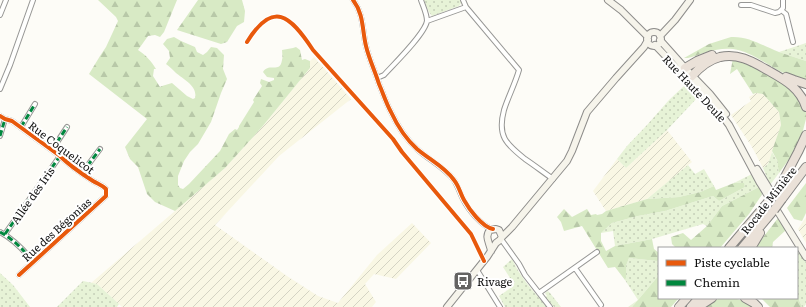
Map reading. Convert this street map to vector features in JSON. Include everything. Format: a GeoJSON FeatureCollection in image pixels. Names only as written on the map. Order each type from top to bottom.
{"type":"FeatureCollection","features":[{"type":"Feature","properties":{"kind":"highway"},"geometry":{"type":"LineString","coordinates":[[683,70],[691,64],[708,56],[735,52],[754,59],[787,77],[806,84]]}},
{"type":"Feature","properties":{"kind":"highway"},"geometry":{"type":"LineString","coordinates":[[692,76],[713,59],[727,56],[740,57],[753,62],[787,81],[800,94],[806,107]]}},
{"type":"Feature","properties":{"kind":"highway"},"geometry":{"type":"LineString","coordinates":[[778,190],[806,135]]}},
{"type":"Feature","properties":{"kind":"highway","name":"Rocade Minière"},"geometry":{"type":"LineString","coordinates":[[730,247],[778,190],[806,150]]}},
{"type":"Feature","properties":{"kind":"highway","name":"Rocade Minière"},"geometry":{"type":"LineString","coordinates":[[743,247],[774,210],[806,167]]}},
{"type":"Feature","properties":{"kind":"highway"},"geometry":{"type":"LineString","coordinates":[[752,247],[774,210]]}},
{"type":"Feature","properties":{"kind":"highway"},"geometry":{"type":"LineString","coordinates":[[679,307],[686,299]]}},
{"type":"Feature","properties":{"kind":"highway"},"geometry":{"type":"LineString","coordinates":[[691,307],[698,299]]}},
{"type":"Feature","properties":{"kind":"highway"},"geometry":{"type":"LineString","coordinates":[[698,307],[710,299]]}},
{"type":"Feature","properties":{"kind":"highway"},"geometry":{"type":"LineString","coordinates":[[747,299],[758,307]]}},
{"type":"Feature","properties":{"kind":"highway"},"geometry":{"type":"LineString","coordinates":[[757,299],[764,307]]}},
{"type":"Feature","properties":{"kind":"main road","name":"Rue Haute Deule"},"geometry":{"type":"LineString","coordinates":[[608,0],[621,10],[650,42],[668,59],[692,76],[724,110],[806,250]]}},
{"type":"Feature","properties":{"kind":"main road"},"geometry":{"type":"LineString","coordinates":[[447,307],[491,251],[569,158],[587,112],[644,47],[650,42],[659,43],[660,38],[690,0]]}},
{"type":"Feature","properties":{"kind":"main road"},"geometry":{"type":"LineString","coordinates":[[650,42],[649,34],[675,20]]}},
{"type":"Feature","properties":{"kind":"main road"},"geometry":{"type":"LineString","coordinates":[[653,32],[657,33],[660,38]]}},
{"type":"Feature","properties":{"kind":"main road","name":"Rue Haute Deule"},"geometry":{"type":"LineString","coordinates":[[660,38],[683,70],[716,107],[729,125],[759,180],[806,257]]}},
{"type":"Feature","properties":{"kind":"main road"},"geometry":{"type":"LineString","coordinates":[[495,229],[500,232],[500,241]]}},
{"type":"Feature","properties":{"kind":"main road"},"geometry":{"type":"LineString","coordinates":[[491,251],[488,237],[490,230],[510,229]]}},
{"type":"Feature","properties":{"kind":"main road"},"geometry":{"type":"LineString","coordinates":[[488,237],[492,243],[500,241]]}},
{"type":"Feature","properties":{"kind":"street"},"geometry":{"type":"LineString","coordinates":[[0,15],[6,0]]}},
{"type":"Feature","properties":{"kind":"street"},"geometry":{"type":"LineString","coordinates":[[0,89],[5,79],[33,0]]}},
{"type":"Feature","properties":{"kind":"street"},"geometry":{"type":"LineString","coordinates":[[353,0],[359,8],[366,45],[377,78],[391,112],[404,134],[417,149],[436,162],[456,182],[464,200],[472,212],[485,226],[488,237]]}},
{"type":"Feature","properties":{"kind":"street"},"geometry":{"type":"LineString","coordinates":[[377,78],[384,75],[412,44],[424,28],[427,21],[426,12],[421,0]]}},
{"type":"Feature","properties":{"kind":"street"},"geometry":{"type":"LineString","coordinates":[[463,0],[466,7],[519,70],[503,115],[502,132],[504,139],[510,147],[552,179]]}},
{"type":"Feature","properties":{"kind":"street"},"geometry":{"type":"LineString","coordinates":[[751,5],[754,0]]}},
{"type":"Feature","properties":{"kind":"street"},"geometry":{"type":"LineString","coordinates":[[782,10],[783,0]]}},
{"type":"Feature","properties":{"kind":"street"},"geometry":{"type":"LineString","coordinates":[[741,5],[751,5],[775,13],[782,10]]}},
{"type":"Feature","properties":{"kind":"street"},"geometry":{"type":"LineString","coordinates":[[427,21],[466,7]]}},
{"type":"Feature","properties":{"kind":"street"},"geometry":{"type":"LineString","coordinates":[[782,10],[786,14],[793,42]]}},
{"type":"Feature","properties":{"kind":"street"},"geometry":{"type":"LineString","coordinates":[[21,127],[35,104]]}},
{"type":"Feature","properties":{"kind":"street","name":"Rue Coquelicot"},"geometry":{"type":"LineString","coordinates":[[0,116],[21,127],[66,162],[103,186],[106,189],[106,196]]}},
{"type":"Feature","properties":{"kind":"street"},"geometry":{"type":"LineString","coordinates":[[0,136],[5,119]]}},
{"type":"Feature","properties":{"kind":"street"},"geometry":{"type":"LineString","coordinates":[[52,150],[67,127]]}},
{"type":"Feature","properties":{"kind":"street"},"geometry":{"type":"LineString","coordinates":[[82,173],[100,149]]}},
{"type":"Feature","properties":{"kind":"street","name":"Allée des Iris"},"geometry":{"type":"LineString","coordinates":[[5,234],[60,156]]}},
{"type":"Feature","properties":{"kind":"street","name":"Rue des Bégonias"},"geometry":{"type":"LineString","coordinates":[[19,275],[106,196]]}},
{"type":"Feature","properties":{"kind":"street"},"geometry":{"type":"LineString","coordinates":[[485,226],[495,229]]}},
{"type":"Feature","properties":{"kind":"street"},"geometry":{"type":"LineString","coordinates":[[0,232],[5,234],[28,255],[33,262]]}},
{"type":"Feature","properties":{"kind":"street"},"geometry":{"type":"LineString","coordinates":[[500,241],[519,264],[525,275],[550,307]]}},
{"type":"Feature","properties":{"kind":"street"},"geometry":{"type":"LineString","coordinates":[[539,293],[597,252]]}},
{"type":"Feature","properties":{"kind":"street"},"geometry":{"type":"LineString","coordinates":[[575,268],[601,305]]}},
{"type":"Feature","properties":{"kind":"street"},"geometry":{"type":"LineString","coordinates":[[477,270],[500,307]]}},
{"type":"Feature","properties":{"kind":"shaded area"},"geometry":{"type":"Polygon","coordinates":[[[314,57],[351,99],[279,156],[215,225],[318,296],[338,303],[377,255],[412,223],[431,243],[396,279],[374,274],[365,284],[376,302],[372,307],[122,307],[97,284],[91,283],[225,168],[262,127],[310,68],[310,61],[314,57]]]}},
{"type":"Feature","properties":{"kind":"shaded area"},"geometry":{"type":"Polygon","coordinates":[[[756,93],[763,94],[779,112],[781,125],[768,164],[763,168],[752,147],[731,115],[751,101],[749,97],[756,93]]]}},
{"type":"Feature","properties":{"kind":"shaded area"},"geometry":{"type":"Polygon","coordinates":[[[667,130],[692,162],[647,199],[606,211],[593,191],[617,159],[626,168],[667,130]]]}},
{"type":"Feature","properties":{"kind":"shaded area"},"geometry":{"type":"Polygon","coordinates":[[[806,217],[806,243],[798,229],[806,217]]]}},
{"type":"Feature","properties":{"kind":"green space"},"geometry":{"type":"Polygon","coordinates":[[[98,0],[177,0],[164,32],[160,37],[155,35],[148,36],[138,50],[148,58],[156,69],[154,69],[153,76],[160,87],[172,83],[187,96],[193,99],[195,98],[192,86],[166,64],[170,58],[169,51],[163,44],[167,39],[174,37],[195,47],[197,52],[203,55],[211,47],[217,48],[224,55],[223,69],[227,79],[211,122],[198,144],[184,161],[178,176],[178,185],[183,189],[220,151],[229,134],[235,129],[237,130],[262,86],[260,83],[261,79],[269,82],[274,80],[274,78],[267,77],[263,72],[265,69],[277,67],[281,64],[282,50],[296,47],[300,50],[302,60],[305,59],[310,61],[310,68],[262,127],[225,168],[175,211],[155,202],[147,194],[138,167],[130,159],[125,147],[147,119],[89,74],[106,47],[118,21],[116,17],[98,0]]]}},
{"type":"Feature","properties":{"kind":"green space"},"geometry":{"type":"Polygon","coordinates":[[[198,0],[242,0],[245,11],[244,22],[237,26],[227,42],[221,44],[177,30],[198,0]]]}},
{"type":"Feature","properties":{"kind":"green space"},"geometry":{"type":"Polygon","coordinates":[[[424,0],[461,0],[461,3],[459,6],[432,16],[424,0]]]}},
{"type":"Feature","properties":{"kind":"green space"},"geometry":{"type":"Polygon","coordinates":[[[731,37],[744,38],[806,61],[806,81],[780,71],[740,50],[715,50],[684,58],[709,44],[731,37]]]}},
{"type":"Feature","properties":{"kind":"green space"},"geometry":{"type":"Polygon","coordinates":[[[806,43],[806,61],[779,52],[806,43]]]}},
{"type":"Feature","properties":{"kind":"green space"},"geometry":{"type":"Polygon","coordinates":[[[733,58],[739,58],[785,83],[803,103],[806,111],[806,119],[801,138],[795,151],[779,173],[778,162],[772,151],[781,125],[779,112],[763,94],[753,94],[737,69],[730,74],[733,58]]]}},
{"type":"Feature","properties":{"kind":"green space"},"geometry":{"type":"Polygon","coordinates":[[[685,85],[699,96],[667,130],[626,168],[617,159],[669,100],[685,85]]]}},
{"type":"Feature","properties":{"kind":"green space"},"geometry":{"type":"Polygon","coordinates":[[[772,152],[778,162],[779,173],[770,185],[763,168],[768,164],[772,152]]]}},
{"type":"Feature","properties":{"kind":"green space"},"geometry":{"type":"Polygon","coordinates":[[[688,165],[695,174],[704,169],[714,186],[700,192],[679,197],[647,199],[688,165]]]}},
{"type":"Feature","properties":{"kind":"green space"},"geometry":{"type":"Polygon","coordinates":[[[752,174],[759,187],[722,206],[707,226],[703,224],[652,239],[615,246],[613,231],[601,233],[612,223],[665,211],[713,196],[719,201],[745,187],[744,184],[734,183],[752,174]]]}},
{"type":"Feature","properties":{"kind":"green space"},"geometry":{"type":"Polygon","coordinates":[[[734,183],[744,183],[745,187],[719,201],[713,196],[665,211],[612,223],[601,233],[601,241],[606,251],[615,246],[652,239],[654,249],[658,252],[658,260],[629,258],[626,266],[625,280],[615,267],[608,268],[582,226],[564,231],[561,222],[557,217],[564,209],[572,217],[587,209],[591,215],[597,215],[647,199],[679,197],[700,192],[714,186],[716,190],[734,183]]]}},
{"type":"Feature","properties":{"kind":"green space"},"geometry":{"type":"Polygon","coordinates":[[[806,183],[806,213],[802,221],[794,219],[787,208],[806,183]]]}},
{"type":"Feature","properties":{"kind":"green space"},"geometry":{"type":"Polygon","coordinates":[[[759,187],[763,193],[749,214],[721,247],[675,247],[672,244],[671,237],[683,233],[691,240],[707,226],[722,206],[759,187]]]}},
{"type":"Feature","properties":{"kind":"green space"},"geometry":{"type":"Polygon","coordinates":[[[778,218],[786,230],[773,242],[772,247],[756,247],[778,218]]]}},
{"type":"Feature","properties":{"kind":"green space"},"geometry":{"type":"Polygon","coordinates":[[[798,250],[806,262],[806,304],[802,307],[798,297],[798,250]]]}},
{"type":"Feature","properties":{"kind":"green space"},"geometry":{"type":"Polygon","coordinates":[[[629,258],[658,260],[658,276],[638,300],[625,280],[626,266],[629,258]]]}},
{"type":"Feature","properties":{"kind":"green space"},"geometry":{"type":"Polygon","coordinates":[[[512,259],[523,278],[547,307],[505,307],[499,296],[512,287],[515,282],[510,278],[503,267],[512,259]]]}},
{"type":"Feature","properties":{"kind":"green space"},"geometry":{"type":"Polygon","coordinates":[[[0,273],[13,285],[30,307],[0,307],[0,273]]]}},
{"type":"Feature","properties":{"kind":"green space"},"geometry":{"type":"Polygon","coordinates":[[[658,276],[658,299],[678,299],[671,307],[632,307],[658,276]]]}},
{"type":"Feature","properties":{"kind":"green space"},"geometry":{"type":"Polygon","coordinates":[[[83,281],[97,284],[119,304],[117,307],[57,307],[83,281]]]}},
{"type":"Feature","properties":{"kind":"green space"},"geometry":{"type":"Polygon","coordinates":[[[548,291],[561,307],[554,307],[545,297],[547,296],[545,293],[548,291]]]}},
{"type":"Feature","properties":{"kind":"green space"},"geometry":{"type":"Polygon","coordinates":[[[798,297],[802,307],[770,307],[762,299],[798,299],[798,297]]]}},
{"type":"Feature","properties":{"kind":"green space"},"geometry":{"type":"Polygon","coordinates":[[[736,299],[746,302],[754,307],[702,307],[715,300],[736,299]]]}},
{"type":"Feature","properties":{"kind":"green space"},"geometry":{"type":"Polygon","coordinates":[[[638,300],[632,307],[628,307],[638,300]]]}},
{"type":"Feature","properties":{"kind":"marked path"},"geometry":{"type":"LineString","coordinates":[[21,127],[35,104]]}},
{"type":"Feature","properties":{"kind":"marked path"},"geometry":{"type":"LineString","coordinates":[[0,136],[5,119]]}},
{"type":"Feature","properties":{"kind":"marked path"},"geometry":{"type":"LineString","coordinates":[[52,150],[67,127]]}},
{"type":"Feature","properties":{"kind":"marked path"},"geometry":{"type":"LineString","coordinates":[[82,173],[100,149]]}},
{"type":"Feature","properties":{"kind":"marked path"},"geometry":{"type":"LineString","coordinates":[[5,234],[60,156]]}},
{"type":"Feature","properties":{"kind":"marked path"},"geometry":{"type":"LineString","coordinates":[[0,232],[18,245],[33,262]]}},
{"type":"Feature","properties":{"kind":"cycle path"},"geometry":{"type":"LineString","coordinates":[[353,0],[357,5],[361,16],[370,60],[393,117],[399,127],[417,149],[442,167],[450,175],[456,182],[472,213],[485,225],[493,229]]}},
{"type":"Feature","properties":{"kind":"cycle path"},"geometry":{"type":"LineString","coordinates":[[247,42],[256,29],[265,21],[273,17],[281,17],[289,21],[297,28],[313,50],[393,139],[402,152],[471,234],[484,261]]}},
{"type":"Feature","properties":{"kind":"cycle path"},"geometry":{"type":"LineString","coordinates":[[0,116],[12,121],[60,156],[76,170],[106,189],[106,196],[19,275]]}},
{"type":"Feature","properties":{"kind":"place","name":"Rivage"},"geometry":{"type":"Point","coordinates":[463,281]}}]}
